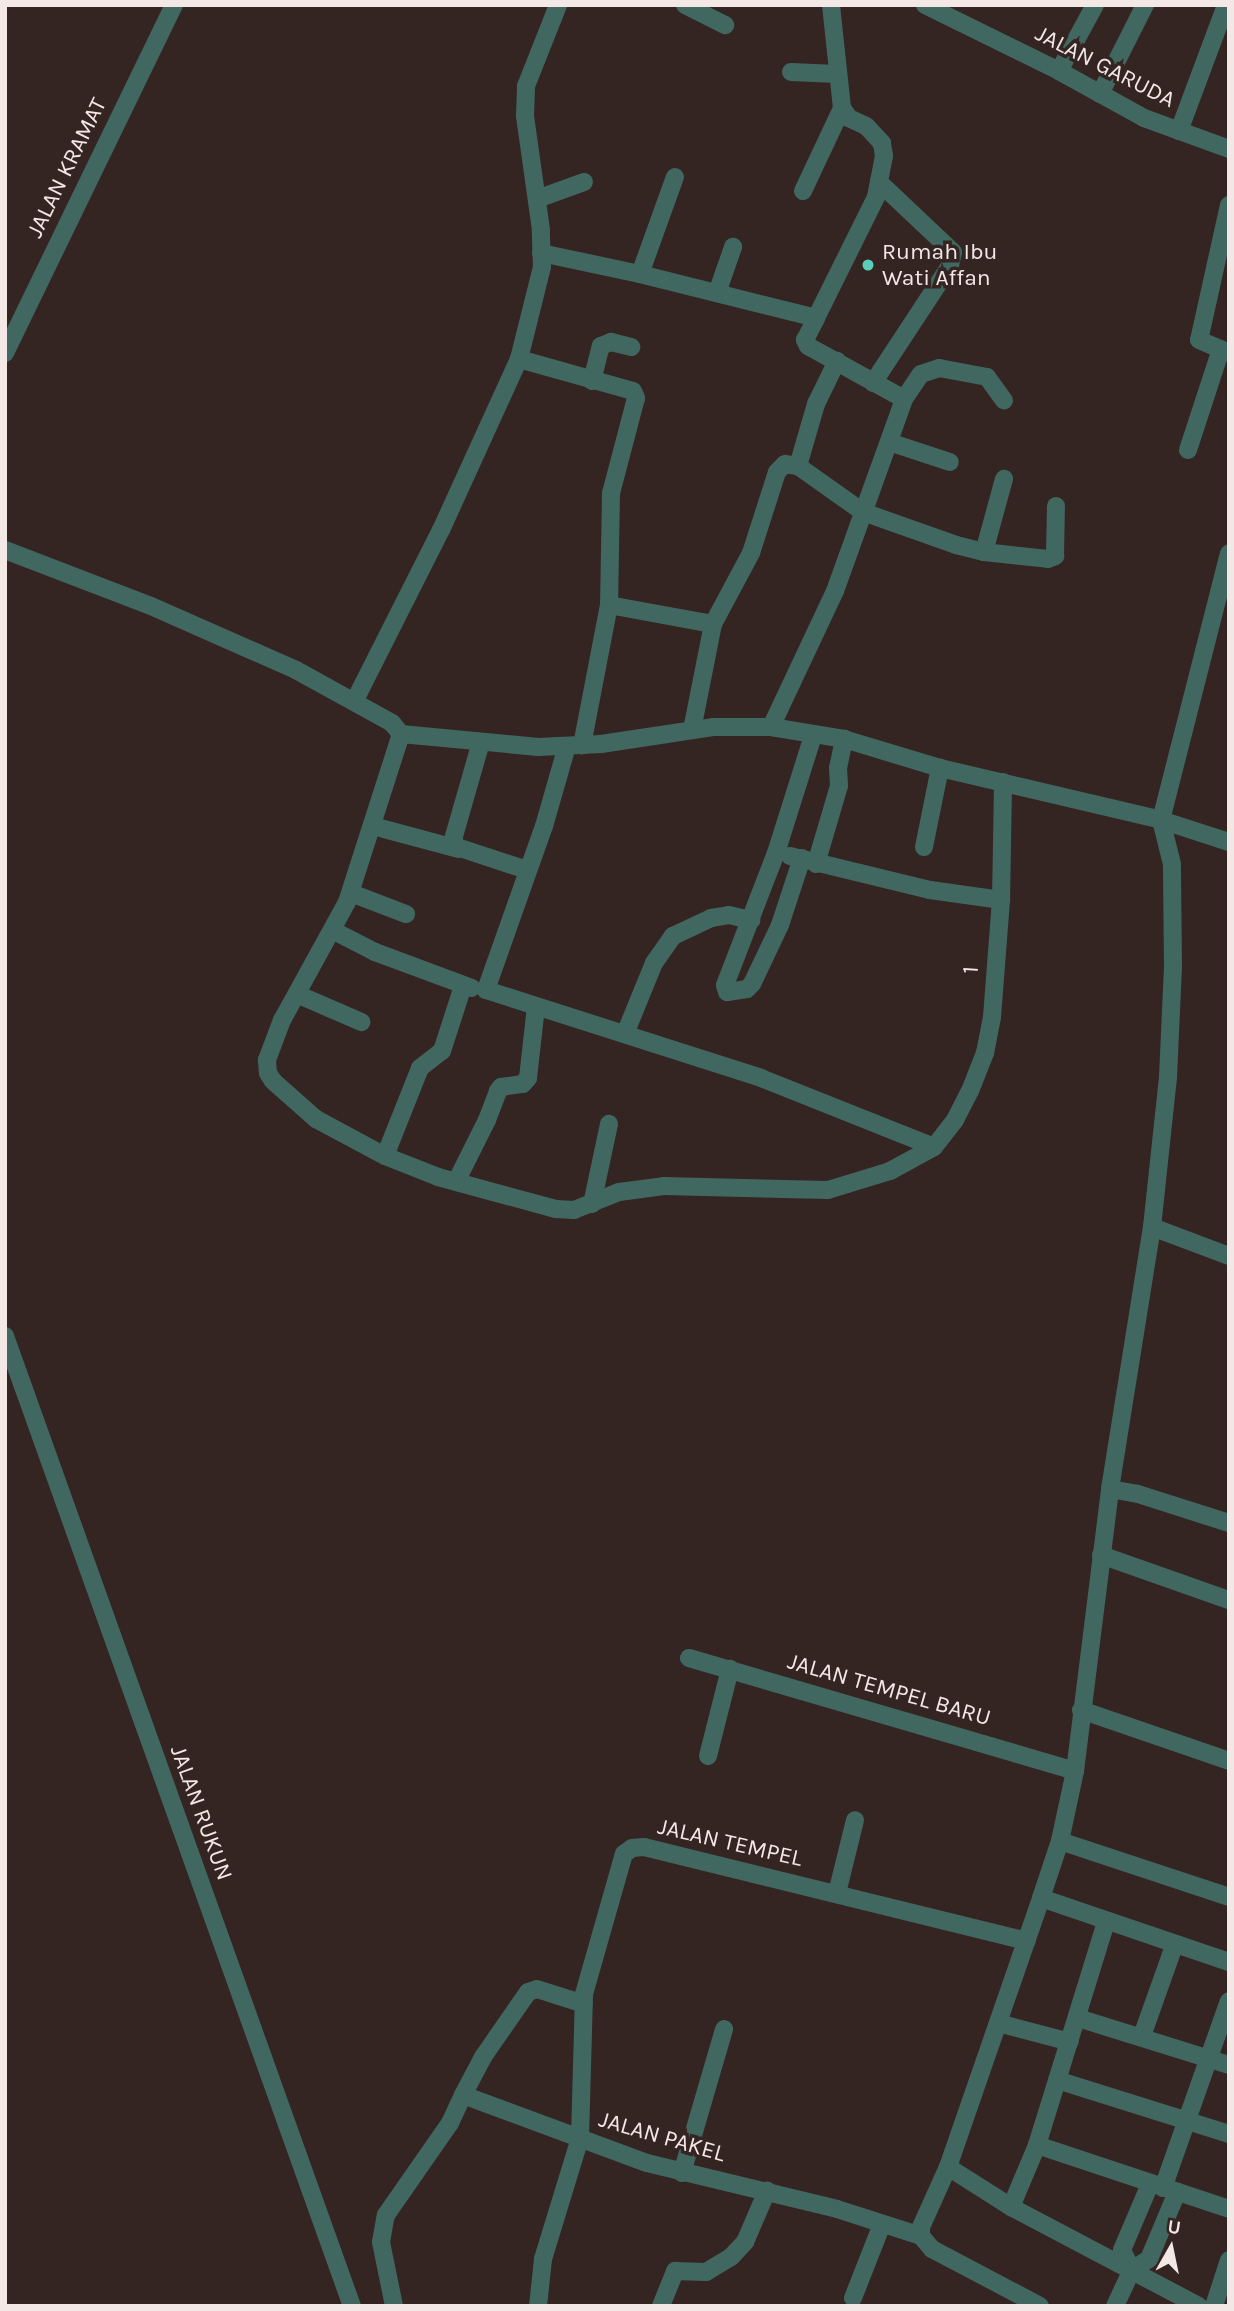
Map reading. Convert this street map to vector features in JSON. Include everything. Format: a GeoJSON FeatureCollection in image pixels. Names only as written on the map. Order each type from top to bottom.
{"type":"FeatureCollection","features":[{"type":"Feature","properties":{"kind":"street","name":"JALAN KRAMAT"},"geometry":{"type":"LineString","coordinates":[[5,353],[174,5]]}},
{"type":"Feature","properties":{"kind":"street"},"geometry":{"type":"LineString","coordinates":[[355,700],[441,530],[519,359],[542,267],[537,199],[525,116],[526,86],[558,5]]}},
{"type":"Feature","properties":{"kind":"street"},"geometry":{"type":"LineString","coordinates":[[685,5],[725,25]]}},
{"type":"Feature","properties":{"kind":"street"},"geometry":{"type":"LineString","coordinates":[[831,5],[842,108],[849,118],[866,126],[883,144],[884,156],[876,197],[805,340],[808,346],[904,399]]}},
{"type":"Feature","properties":{"kind":"street","name":"JALAN GARUDA"},"geometry":{"type":"LineString","coordinates":[[925,5],[1059,71],[1144,118],[1229,149]]}},
{"type":"Feature","properties":{"kind":"street"},"geometry":{"type":"LineString","coordinates":[[1059,71],[1096,5]]}},
{"type":"Feature","properties":{"kind":"street"},"geometry":{"type":"LineString","coordinates":[[1100,94],[1145,5]]}},
{"type":"Feature","properties":{"kind":"street"},"geometry":{"type":"LineString","coordinates":[[1179,131],[1226,5]]}},
{"type":"Feature","properties":{"kind":"street"},"geometry":{"type":"LineString","coordinates":[[791,72],[837,74]]}},
{"type":"Feature","properties":{"kind":"street"},"geometry":{"type":"LineString","coordinates":[[803,191],[842,108]]}},
{"type":"Feature","properties":{"kind":"street"},"geometry":{"type":"LineString","coordinates":[[640,274],[675,177]]}},
{"type":"Feature","properties":{"kind":"street"},"geometry":{"type":"LineString","coordinates":[[537,199],[584,182]]}},
{"type":"Feature","properties":{"kind":"street"},"geometry":{"type":"LineString","coordinates":[[873,383],[950,266],[953,252],[879,182]]}},
{"type":"Feature","properties":{"kind":"street"},"geometry":{"type":"LineString","coordinates":[[1188,450],[1225,351],[1199,340],[1223,258],[1229,205]]}},
{"type":"Feature","properties":{"kind":"street"},"geometry":{"type":"LineString","coordinates":[[718,293],[733,247]]}},
{"type":"Feature","properties":{"kind":"street"},"geometry":{"type":"LineString","coordinates":[[541,253],[640,274],[816,318]]}},
{"type":"Feature","properties":{"kind":"street"},"geometry":{"type":"LineString","coordinates":[[592,381],[605,343],[631,347]]}},
{"type":"Feature","properties":{"kind":"street"},"geometry":{"type":"LineString","coordinates":[[485,990],[527,870],[575,746],[609,605],[611,493],[636,398],[633,391],[519,359]]}},
{"type":"Feature","properties":{"kind":"street"},"geometry":{"type":"LineString","coordinates":[[798,466],[816,404],[837,361]]}},
{"type":"Feature","properties":{"kind":"street"},"geometry":{"type":"LineString","coordinates":[[771,727],[835,591],[904,399],[921,374],[939,368],[987,377],[1004,400]]}},
{"type":"Feature","properties":{"kind":"street"},"geometry":{"type":"LineString","coordinates":[[889,442],[950,462]]}},
{"type":"Feature","properties":{"kind":"street"},"geometry":{"type":"LineString","coordinates":[[692,730],[713,624],[751,553],[777,472],[785,464],[798,466],[863,512],[956,545],[984,552],[1048,559],[1055,556],[1056,506]]}},
{"type":"Feature","properties":{"kind":"street"},"geometry":{"type":"LineString","coordinates":[[984,552],[1004,479]]}},
{"type":"Feature","properties":{"kind":"street"},"geometry":{"type":"LineString","coordinates":[[5,550],[151,606],[296,670],[355,700],[392,723],[401,734],[538,747],[575,746],[692,730],[771,727],[844,739],[940,768],[1161,820],[1229,842]]}},
{"type":"Feature","properties":{"kind":"street"},"geometry":{"type":"LineString","coordinates":[[1040,2306],[932,2249],[922,2236],[920,2227],[948,2167],[1027,1941],[1060,1841],[1075,1771],[1110,1489],[1152,1227],[1168,1077],[1173,967],[1172,864],[1161,820],[1229,554]]}},
{"type":"Feature","properties":{"kind":"street"},"geometry":{"type":"LineString","coordinates":[[609,605],[713,624]]}},
{"type":"Feature","properties":{"kind":"street"},"geometry":{"type":"LineString","coordinates":[[401,734],[351,893],[334,931],[282,1020],[269,1051],[268,1073],[272,1081],[316,1119],[385,1156],[438,1177],[556,1209],[574,1210],[619,1192],[664,1186],[828,1190],[890,1171],[934,1147]]}},
{"type":"Feature","properties":{"kind":"street"},"geometry":{"type":"LineString","coordinates":[[813,736],[776,853],[725,985],[727,992],[747,989],[752,984],[780,925],[839,786],[838,768],[844,739]]}},
{"type":"Feature","properties":{"kind":"street"},"geometry":{"type":"LineString","coordinates":[[458,849],[454,846],[454,836],[481,742]]}},
{"type":"Feature","properties":{"kind":"street"},"geometry":{"type":"LineString","coordinates":[[924,847],[940,768]]}},
{"type":"Feature","properties":{"kind":"street","name":"1"},"geometry":{"type":"LineString","coordinates":[[934,1147],[955,1120],[985,1053],[992,1017],[1001,900],[1003,782]]}},
{"type":"Feature","properties":{"kind":"street"},"geometry":{"type":"LineString","coordinates":[[373,826],[527,870]]}},
{"type":"Feature","properties":{"kind":"street"},"geometry":{"type":"LineString","coordinates":[[776,853],[930,890],[1001,900]]}},
{"type":"Feature","properties":{"kind":"street"},"geometry":{"type":"LineString","coordinates":[[351,893],[405,914]]}},
{"type":"Feature","properties":{"kind":"street"},"geometry":{"type":"LineString","coordinates":[[625,1034],[654,963],[673,936],[711,918],[729,915],[751,920]]}},
{"type":"Feature","properties":{"kind":"street"},"geometry":{"type":"LineString","coordinates":[[334,931],[375,952],[463,986],[485,990],[761,1078],[934,1147]]}},
{"type":"Feature","properties":{"kind":"street"},"geometry":{"type":"LineString","coordinates":[[385,1156],[420,1068],[442,1051],[463,986]]}},
{"type":"Feature","properties":{"kind":"street"},"geometry":{"type":"LineString","coordinates":[[299,995],[362,1022]]}},
{"type":"Feature","properties":{"kind":"street"},"geometry":{"type":"LineString","coordinates":[[457,1180],[487,1120],[498,1091],[501,1087],[523,1084],[528,1078],[536,1007]]}},
{"type":"Feature","properties":{"kind":"street"},"geometry":{"type":"LineString","coordinates":[[592,1204],[609,1124]]}},
{"type":"Feature","properties":{"kind":"street"},"geometry":{"type":"LineString","coordinates":[[1152,1227],[1229,1256]]}},
{"type":"Feature","properties":{"kind":"street","name":"JALAN RUKUN"},"geometry":{"type":"LineString","coordinates":[[5,1336],[352,2306]]}},
{"type":"Feature","properties":{"kind":"street"},"geometry":{"type":"LineString","coordinates":[[1110,1489],[1138,1494],[1229,1523]]}},
{"type":"Feature","properties":{"kind":"street"},"geometry":{"type":"LineString","coordinates":[[1101,1555],[1229,1600]]}},
{"type":"Feature","properties":{"kind":"street","name":"JALAN TEMPEL BARU"},"geometry":{"type":"LineString","coordinates":[[689,1658],[1075,1771]]}},
{"type":"Feature","properties":{"kind":"street"},"geometry":{"type":"LineString","coordinates":[[708,1756],[730,1669]]}},
{"type":"Feature","properties":{"kind":"street"},"geometry":{"type":"LineString","coordinates":[[1081,1710],[1229,1761]]}},
{"type":"Feature","properties":{"kind":"street"},"geometry":{"type":"LineString","coordinates":[[837,1893],[855,1820]]}},
{"type":"Feature","properties":{"kind":"street"},"geometry":{"type":"LineString","coordinates":[[1060,1841],[1229,1896]]}},
{"type":"Feature","properties":{"kind":"street","name":"JALAN TEMPEL"},"geometry":{"type":"LineString","coordinates":[[538,2306],[543,2259],[580,2138],[584,2004],[618,1867],[624,1854],[632,1848],[645,1847],[1027,1941]]}},
{"type":"Feature","properties":{"kind":"street"},"geometry":{"type":"LineString","coordinates":[[1041,1898],[1174,1946],[1229,1962]]}},
{"type":"Feature","properties":{"kind":"street"},"geometry":{"type":"LineString","coordinates":[[1011,2207],[1037,2145],[1106,1922]]}},
{"type":"Feature","properties":{"kind":"street"},"geometry":{"type":"LineString","coordinates":[[1142,2036],[1174,1946]]}},
{"type":"Feature","properties":{"kind":"street"},"geometry":{"type":"LineString","coordinates":[[394,2306],[381,2242],[386,2215],[450,2123],[483,2057],[528,1992],[537,1989],[584,2004]]}},
{"type":"Feature","properties":{"kind":"street"},"geometry":{"type":"LineString","coordinates":[[1115,2306],[1132,2270],[1149,2259],[1163,2188],[1188,2120],[1206,2058],[1229,2001]]}},
{"type":"Feature","properties":{"kind":"street"},"geometry":{"type":"LineString","coordinates":[[1078,2018],[1229,2065]]}},
{"type":"Feature","properties":{"kind":"street"},"geometry":{"type":"LineString","coordinates":[[998,2023],[1070,2042]]}},
{"type":"Feature","properties":{"kind":"street"},"geometry":{"type":"LineString","coordinates":[[681,2172],[724,2029]]}},
{"type":"Feature","properties":{"kind":"street"},"geometry":{"type":"LineString","coordinates":[[1057,2080],[1229,2134]]}},
{"type":"Feature","properties":{"kind":"street","name":"JALAN PAKEL"},"geometry":{"type":"LineString","coordinates":[[463,2095],[647,2164],[769,2192],[922,2236]]}},
{"type":"Feature","properties":{"kind":"street"},"geometry":{"type":"LineString","coordinates":[[1037,2145],[1229,2209]]}},
{"type":"Feature","properties":{"kind":"street"},"geometry":{"type":"LineString","coordinates":[[948,2167],[1011,2207],[1199,2306]]}},
{"type":"Feature","properties":{"kind":"street"},"geometry":{"type":"LineString","coordinates":[[1132,2270],[1122,2250],[1163,2188]]}},
{"type":"Feature","properties":{"kind":"street"},"geometry":{"type":"LineString","coordinates":[[661,2306],[676,2271],[706,2272],[731,2258],[745,2242],[769,2192]]}},
{"type":"Feature","properties":{"kind":"street"},"geometry":{"type":"LineString","coordinates":[[853,2298],[882,2224]]}},
{"type":"Feature","properties":{"kind":"street"},"geometry":{"type":"LineString","coordinates":[[1214,2306],[1229,2260]]}},
{"type":"Feature","properties":{"kind":"place","name":"Rumah Ibu Wati Affan"},"geometry":{"type":"Point","coordinates":[868,265]}}]}
